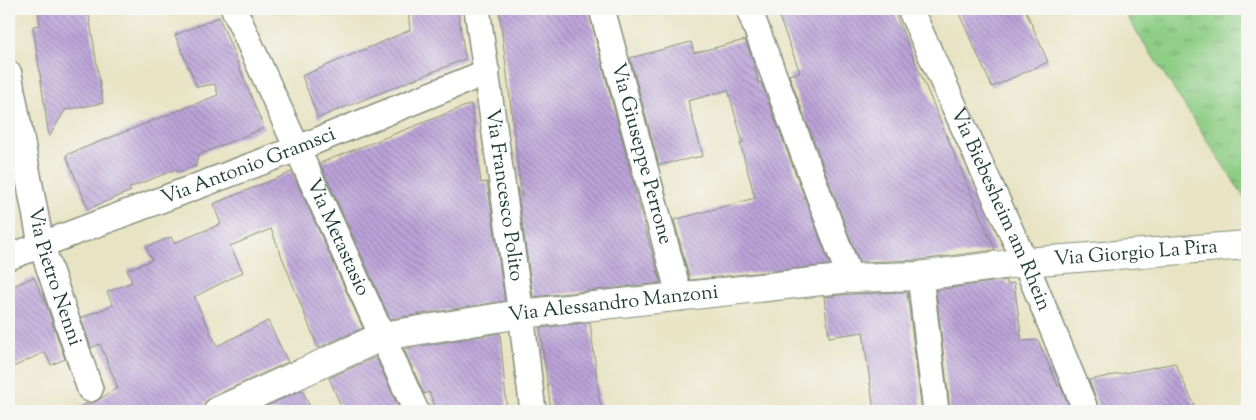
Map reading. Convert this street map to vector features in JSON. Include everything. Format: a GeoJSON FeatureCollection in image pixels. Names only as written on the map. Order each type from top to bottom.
{"type":"FeatureCollection","features":[{"type":"Feature","properties":{"kind":"street","name":"Via Metastasio"},"geometry":{"type":"LineString","coordinates":[[234,9],[416,411]]}},
{"type":"Feature","properties":{"kind":"street","name":"Via Francesco Polito"},"geometry":{"type":"LineString","coordinates":[[477,9],[533,411]]}},
{"type":"Feature","properties":{"kind":"street","name":"Via Giuseppe Perrone"},"geometry":{"type":"LineString","coordinates":[[602,9],[680,298]]}},
{"type":"Feature","properties":{"kind":"street"},"geometry":{"type":"LineString","coordinates":[[749,9],[850,278]]}},
{"type":"Feature","properties":{"kind":"street","name":"Via Biebesheim am Rhein"},"geometry":{"type":"LineString","coordinates":[[910,9],[1024,262],[1086,411]]}},
{"type":"Feature","properties":{"kind":"street","name":"Via Antonio Gramsci"},"geometry":{"type":"LineString","coordinates":[[9,257],[296,149],[487,72]]}},
{"type":"Feature","properties":{"kind":"street","name":"Via Pietro Nenni"},"geometry":{"type":"LineString","coordinates":[[9,74],[41,244],[90,389]]}},
{"type":"Feature","properties":{"kind":"street","name":"Via Giorgio La Pira"},"geometry":{"type":"LineString","coordinates":[[1024,262],[1247,245]]}},
{"type":"Feature","properties":{"kind":"street","name":"Via Alessandro Manzoni"},"geometry":{"type":"LineString","coordinates":[[218,411],[383,336],[521,314],[850,278],[920,276],[1024,262]]}},
{"type":"Feature","properties":{"kind":"street"},"geometry":{"type":"LineString","coordinates":[[920,276],[936,411]]}},
{"type":"Feature","properties":{"kind":"green space"},"geometry":{"type":"Polygon","coordinates":[[[1122,9],[1247,9],[1247,202],[1122,9]]]}},
{"type":"Feature","properties":{"kind":"building"},"geometry":{"type":"Polygon","coordinates":[[[38,9],[88,9],[103,103],[65,110],[49,137],[33,26],[40,25],[38,9]]]}},
{"type":"Feature","properties":{"kind":"building"},"geometry":{"type":"Polygon","coordinates":[[[408,9],[458,9],[465,59],[318,118],[302,76],[410,30],[408,9]]]}},
{"type":"Feature","properties":{"kind":"building"},"geometry":{"type":"Polygon","coordinates":[[[499,9],[588,9],[661,283],[533,297],[517,188],[522,198],[499,9]]]}},
{"type":"Feature","properties":{"kind":"building"},"geometry":{"type":"Polygon","coordinates":[[[776,9],[893,9],[995,250],[919,260],[859,262],[789,75],[800,72],[776,9]]]}},
{"type":"Feature","properties":{"kind":"building"},"geometry":{"type":"Polygon","coordinates":[[[957,9],[1025,9],[1048,62],[992,87],[957,9]]]}},
{"type":"Feature","properties":{"kind":"building"},"geometry":{"type":"Polygon","coordinates":[[[219,17],[264,128],[198,155],[196,166],[178,172],[177,169],[129,188],[131,191],[88,209],[66,155],[218,95],[215,84],[197,87],[175,35],[219,17]]]}},
{"type":"Feature","properties":{"kind":"building"},"geometry":{"type":"Polygon","coordinates":[[[745,40],[753,60],[758,83],[761,82],[830,265],[690,280],[674,220],[755,198],[740,143],[743,143],[728,90],[688,101],[703,156],[659,165],[630,58],[691,42],[694,53],[745,40]]]}},
{"type":"Feature","properties":{"kind":"building"},"geometry":{"type":"Polygon","coordinates":[[[471,104],[481,183],[487,182],[505,301],[390,319],[320,163],[471,104]]]}},
{"type":"Feature","properties":{"kind":"building"},"geometry":{"type":"Polygon","coordinates":[[[292,172],[363,328],[318,348],[271,229],[230,246],[243,272],[194,297],[217,346],[268,321],[288,362],[212,397],[205,402],[203,411],[70,411],[95,402],[118,388],[100,344],[91,348],[81,318],[113,305],[107,292],[132,282],[127,270],[152,260],[146,247],[171,237],[174,243],[221,224],[213,204],[292,172]]]}},
{"type":"Feature","properties":{"kind":"building"},"geometry":{"type":"Polygon","coordinates":[[[34,277],[47,307],[65,359],[51,365],[45,352],[9,369],[9,288],[34,277]]]}},
{"type":"Feature","properties":{"kind":"building"},"geometry":{"type":"Polygon","coordinates":[[[1006,280],[1007,284],[1014,283],[1022,341],[1038,340],[1071,411],[950,411],[936,290],[1006,280]]]}},
{"type":"Feature","properties":{"kind":"building"},"geometry":{"type":"Polygon","coordinates":[[[907,292],[922,411],[874,411],[863,332],[829,337],[824,297],[907,292]]]}},
{"type":"Feature","properties":{"kind":"building"},"geometry":{"type":"Polygon","coordinates":[[[590,322],[601,411],[551,411],[540,328],[590,322]]]}},
{"type":"Feature","properties":{"kind":"building"},"geometry":{"type":"Polygon","coordinates":[[[500,333],[507,411],[437,411],[429,392],[424,394],[404,349],[500,333]]]}},
{"type":"Feature","properties":{"kind":"building"},"geometry":{"type":"Polygon","coordinates":[[[376,357],[398,406],[387,411],[343,411],[329,378],[376,357]]]}},
{"type":"Feature","properties":{"kind":"building"},"geometry":{"type":"Polygon","coordinates":[[[1175,363],[1197,411],[1100,411],[1089,380],[1175,363]]]}},
{"type":"Feature","properties":{"kind":"building"},"geometry":{"type":"Polygon","coordinates":[[[302,390],[312,411],[255,411],[302,390]]]}}]}
